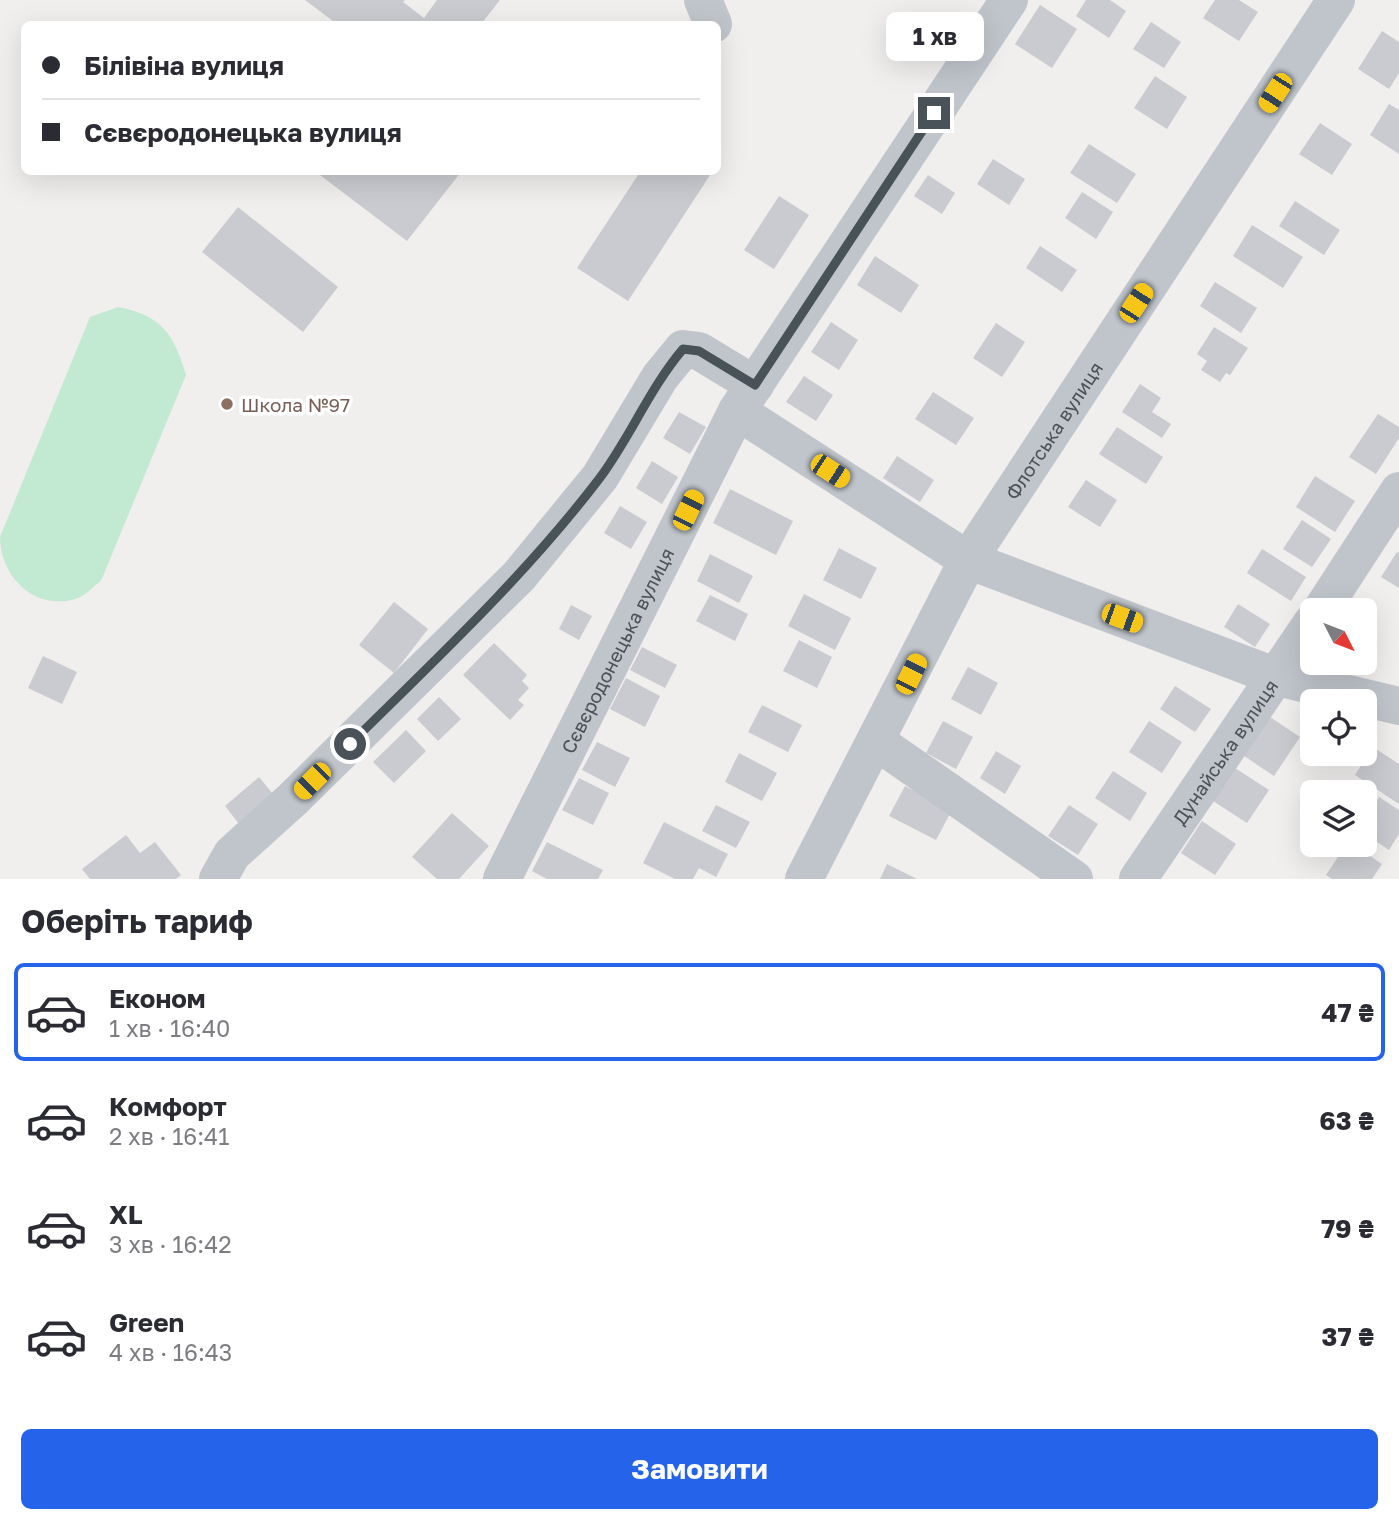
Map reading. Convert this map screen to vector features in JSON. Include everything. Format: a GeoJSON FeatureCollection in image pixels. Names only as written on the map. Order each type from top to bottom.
{"type":"FeatureCollection","features":[{"type":"Feature","properties":{"kind":"street"},"geometry":{"type":"LineString","coordinates":[[703,0],[712,21]]}},
{"type":"Feature","properties":{"kind":"street","name":"Сєвєродонецька вулиця"},"geometry":{"type":"LineString","coordinates":[[502,879],[746,398],[1009,0]]}},
{"type":"Feature","properties":{"kind":"street","name":"Флотська вулиця"},"geometry":{"type":"LineString","coordinates":[[804,879],[877,742],[968,560],[1336,0]]}},
{"type":"Feature","properties":{"kind":"street"},"geometry":{"type":"LineString","coordinates":[[218,879],[232,854],[293,799],[519,576],[600,477],[660,377],[683,349],[699,351],[746,398],[968,560],[1278,677],[1399,706]]}},
{"type":"Feature","properties":{"kind":"street"},"geometry":{"type":"LineString","coordinates":[[1329,598],[1399,491]]}},
{"type":"Feature","properties":{"kind":"street","name":"Дунайська вулиця"},"geometry":{"type":"LineString","coordinates":[[1138,879],[1300,642]]}},
{"type":"Feature","properties":{"kind":"street"},"geometry":{"type":"LineString","coordinates":[[877,742],[1074,879]]}},
{"type":"Feature","properties":{"kind":"green space"},"geometry":{"type":"Polygon","coordinates":[[[118,307],[145,315],[164,329],[176,348],[186,375],[101,581],[78,598],[48,600],[35,596],[14,578],[6,566],[0,537],[90,317],[118,307]]]}},
{"type":"Feature","properties":{"kind":"building"},"geometry":{"type":"Polygon","coordinates":[[[305,0],[405,0],[403,2],[424,18],[437,0],[500,0],[483,21],[333,21],[305,0]]]}},
{"type":"Feature","properties":{"kind":"building"},"geometry":{"type":"Polygon","coordinates":[[[1086,0],[1110,0],[1126,11],[1109,38],[1076,16],[1086,0]]]}},
{"type":"Feature","properties":{"kind":"building"},"geometry":{"type":"Polygon","coordinates":[[[1215,0],[1239,0],[1258,12],[1239,41],[1203,18],[1215,0]]]}},
{"type":"Feature","properties":{"kind":"building"},"geometry":{"type":"Polygon","coordinates":[[[1040,5],[1077,29],[1052,68],[1015,44],[1040,5]]]}},
{"type":"Feature","properties":{"kind":"building"},"geometry":{"type":"Polygon","coordinates":[[[1151,22],[1181,42],[1164,68],[1133,49],[1151,22]]]}},
{"type":"Feature","properties":{"kind":"building"},"geometry":{"type":"Polygon","coordinates":[[[1382,31],[1399,42],[1399,73],[1389,89],[1358,69],[1382,31]]]}},
{"type":"Feature","properties":{"kind":"building"},"geometry":{"type":"Polygon","coordinates":[[[1155,76],[1187,97],[1167,129],[1134,108],[1155,76]]]}},
{"type":"Feature","properties":{"kind":"building"},"geometry":{"type":"Polygon","coordinates":[[[1389,104],[1399,110],[1399,154],[1370,135],[1389,104]]]}},
{"type":"Feature","properties":{"kind":"building"},"geometry":{"type":"Polygon","coordinates":[[[1320,123],[1352,144],[1332,175],[1299,154],[1320,123]]]}},
{"type":"Feature","properties":{"kind":"building"},"geometry":{"type":"Polygon","coordinates":[[[1089,144],[1136,174],[1117,203],[1070,173],[1089,144]]]}},
{"type":"Feature","properties":{"kind":"building"},"geometry":{"type":"Polygon","coordinates":[[[993,159],[1025,179],[1009,205],[977,184],[993,159]]]}},
{"type":"Feature","properties":{"kind":"building"},"geometry":{"type":"Polygon","coordinates":[[[320,175],[459,175],[407,241],[320,175]]]}},
{"type":"Feature","properties":{"kind":"building"},"geometry":{"type":"Polygon","coordinates":[[[638,175],[710,175],[628,301],[577,268],[638,175]]]}},
{"type":"Feature","properties":{"kind":"building"},"geometry":{"type":"Polygon","coordinates":[[[928,175],[955,193],[942,214],[914,196],[928,175]]]}},
{"type":"Feature","properties":{"kind":"building"},"geometry":{"type":"Polygon","coordinates":[[[1082,192],[1113,212],[1096,239],[1065,218],[1082,192]]]}},
{"type":"Feature","properties":{"kind":"building"},"geometry":{"type":"Polygon","coordinates":[[[779,196],[809,215],[774,269],[744,250],[779,196]]]}},
{"type":"Feature","properties":{"kind":"building"},"geometry":{"type":"Polygon","coordinates":[[[1295,201],[1340,230],[1324,255],[1279,226],[1295,201]]]}},
{"type":"Feature","properties":{"kind":"building"},"geometry":{"type":"Polygon","coordinates":[[[238,207],[338,287],[303,332],[202,252],[238,207]]]}},
{"type":"Feature","properties":{"kind":"building"},"geometry":{"type":"Polygon","coordinates":[[[1252,225],[1303,257],[1283,288],[1233,256],[1252,225]]]}},
{"type":"Feature","properties":{"kind":"building"},"geometry":{"type":"Polygon","coordinates":[[[1040,246],[1077,270],[1062,292],[1026,268],[1040,246]]]}},
{"type":"Feature","properties":{"kind":"building"},"geometry":{"type":"Polygon","coordinates":[[[875,256],[919,285],[901,313],[857,285],[875,256]]]}},
{"type":"Feature","properties":{"kind":"building"},"geometry":{"type":"Polygon","coordinates":[[[1215,282],[1257,308],[1241,333],[1200,306],[1215,282]]]}},
{"type":"Feature","properties":{"kind":"building"},"geometry":{"type":"Polygon","coordinates":[[[831,322],[858,340],[839,370],[811,352],[831,322]]]}},
{"type":"Feature","properties":{"kind":"building"},"geometry":{"type":"Polygon","coordinates":[[[996,323],[1025,342],[1002,377],[973,358],[996,323]]]}},
{"type":"Feature","properties":{"kind":"building"},"geometry":{"type":"Polygon","coordinates":[[[1214,327],[1248,348],[1230,375],[1226,373],[1220,382],[1201,370],[1207,361],[1197,354],[1214,327]]]}},
{"type":"Feature","properties":{"kind":"building"},"geometry":{"type":"Polygon","coordinates":[[[804,376],[833,395],[816,421],[786,402],[804,376]]]}},
{"type":"Feature","properties":{"kind":"building"},"geometry":{"type":"Polygon","coordinates":[[[1140,384],[1161,398],[1152,412],[1171,424],[1162,438],[1122,412],[1140,384]]]}},
{"type":"Feature","properties":{"kind":"building"},"geometry":{"type":"Polygon","coordinates":[[[933,392],[974,418],[956,445],[915,419],[933,392]]]}},
{"type":"Feature","properties":{"kind":"building"},"geometry":{"type":"Polygon","coordinates":[[[679,412],[706,427],[690,454],[663,438],[679,412]]]}},
{"type":"Feature","properties":{"kind":"building"},"geometry":{"type":"Polygon","coordinates":[[[1378,414],[1399,427],[1399,438],[1376,474],[1349,457],[1378,414]]]}},
{"type":"Feature","properties":{"kind":"building"},"geometry":{"type":"Polygon","coordinates":[[[1117,427],[1163,457],[1146,484],[1099,454],[1117,427]]]}},
{"type":"Feature","properties":{"kind":"building"},"geometry":{"type":"Polygon","coordinates":[[[897,456],[934,480],[920,502],[883,478],[897,456]]]}},
{"type":"Feature","properties":{"kind":"building"},"geometry":{"type":"Polygon","coordinates":[[[652,461],[678,477],[662,504],[636,488],[652,461]]]}},
{"type":"Feature","properties":{"kind":"building"},"geometry":{"type":"Polygon","coordinates":[[[1315,476],[1355,501],[1335,532],[1296,507],[1315,476]]]}},
{"type":"Feature","properties":{"kind":"building"},"geometry":{"type":"Polygon","coordinates":[[[1086,480],[1117,500],[1100,527],[1068,507],[1086,480]]]}},
{"type":"Feature","properties":{"kind":"building"},"geometry":{"type":"Polygon","coordinates":[[[730,489],[793,521],[776,555],[713,523],[730,489]]]}},
{"type":"Feature","properties":{"kind":"building"},"geometry":{"type":"Polygon","coordinates":[[[620,506],[647,522],[631,549],[604,533],[620,506]]]}},
{"type":"Feature","properties":{"kind":"building"},"geometry":{"type":"Polygon","coordinates":[[[1302,520],[1331,539],[1312,567],[1283,549],[1302,520]]]}},
{"type":"Feature","properties":{"kind":"building"},"geometry":{"type":"Polygon","coordinates":[[[839,548],[877,568],[861,599],[823,580],[839,548]]]}},
{"type":"Feature","properties":{"kind":"building"},"geometry":{"type":"Polygon","coordinates":[[[1262,549],[1306,577],[1291,601],[1247,573],[1262,549]]]}},
{"type":"Feature","properties":{"kind":"building"},"geometry":{"type":"Polygon","coordinates":[[[1397,552],[1399,553],[1399,588],[1381,577],[1397,552]]]}},
{"type":"Feature","properties":{"kind":"building"},"geometry":{"type":"Polygon","coordinates":[[[710,554],[753,576],[739,603],[697,581],[710,554]]]}},
{"type":"Feature","properties":{"kind":"building"},"geometry":{"type":"Polygon","coordinates":[[[804,594],[851,618],[835,650],[788,626],[804,594]]]}},
{"type":"Feature","properties":{"kind":"building"},"geometry":{"type":"Polygon","coordinates":[[[710,595],[748,614],[735,641],[696,621],[710,595]]]}},
{"type":"Feature","properties":{"kind":"building"},"geometry":{"type":"Polygon","coordinates":[[[394,602],[428,629],[394,673],[359,645],[394,602]]]}},
{"type":"Feature","properties":{"kind":"building"},"geometry":{"type":"Polygon","coordinates":[[[1238,604],[1270,624],[1255,647],[1224,627],[1238,604]]]}},
{"type":"Feature","properties":{"kind":"building"},"geometry":{"type":"Polygon","coordinates":[[[571,605],[592,616],[579,640],[559,629],[571,605]]]}},
{"type":"Feature","properties":{"kind":"building"},"geometry":{"type":"Polygon","coordinates":[[[799,640],[832,657],[817,688],[783,671],[799,640]]]}},
{"type":"Feature","properties":{"kind":"building"},"geometry":{"type":"Polygon","coordinates":[[[494,643],[527,675],[522,681],[529,688],[518,700],[524,705],[510,720],[463,675],[494,643]]]}},
{"type":"Feature","properties":{"kind":"building"},"geometry":{"type":"Polygon","coordinates":[[[642,647],[677,665],[665,688],[630,670],[642,647]]]}},
{"type":"Feature","properties":{"kind":"building"},"geometry":{"type":"Polygon","coordinates":[[[43,656],[77,672],[62,704],[28,688],[43,656]]]}},
{"type":"Feature","properties":{"kind":"building"},"geometry":{"type":"Polygon","coordinates":[[[968,667],[998,683],[981,715],[951,699],[968,667]]]}},
{"type":"Feature","properties":{"kind":"building"},"geometry":{"type":"Polygon","coordinates":[[[626,678],[660,696],[645,727],[610,709],[626,678]]]}},
{"type":"Feature","properties":{"kind":"building"},"geometry":{"type":"Polygon","coordinates":[[[1175,686],[1211,709],[1195,732],[1160,709],[1175,686]]]}},
{"type":"Feature","properties":{"kind":"building"},"geometry":{"type":"Polygon","coordinates":[[[439,697],[461,719],[438,741],[417,719],[439,697]]]}},
{"type":"Feature","properties":{"kind":"building"},"geometry":{"type":"Polygon","coordinates":[[[762,705],[802,725],[788,752],[748,732],[762,705]]]}},
{"type":"Feature","properties":{"kind":"building"},"geometry":{"type":"Polygon","coordinates":[[[1270,717],[1300,737],[1274,776],[1244,756],[1270,717]]]}},
{"type":"Feature","properties":{"kind":"building"},"geometry":{"type":"Polygon","coordinates":[[[943,721],[973,737],[956,769],[926,753],[943,721]]]}},
{"type":"Feature","properties":{"kind":"building"},"geometry":{"type":"Polygon","coordinates":[[[1149,721],[1182,742],[1162,773],[1129,752],[1149,721]]]}},
{"type":"Feature","properties":{"kind":"building"},"geometry":{"type":"Polygon","coordinates":[[[406,730],[426,751],[394,783],[373,762],[406,730]]]}},
{"type":"Feature","properties":{"kind":"building"},"geometry":{"type":"Polygon","coordinates":[[[597,742],[630,758],[615,787],[582,770],[597,742]]]}},
{"type":"Feature","properties":{"kind":"building"},"geometry":{"type":"Polygon","coordinates":[[[1377,750],[1399,764],[1399,804],[1377,790],[1377,780],[1363,780],[1355,775],[1361,766],[1377,766],[1377,750]]]}},
{"type":"Feature","properties":{"kind":"building"},"geometry":{"type":"Polygon","coordinates":[[[996,751],[1021,766],[1005,794],[980,778],[996,751]]]}},
{"type":"Feature","properties":{"kind":"building"},"geometry":{"type":"Polygon","coordinates":[[[739,753],[777,773],[762,801],[725,782],[739,753]]]}},
{"type":"Feature","properties":{"kind":"building"},"geometry":{"type":"Polygon","coordinates":[[[1235,768],[1269,790],[1247,823],[1213,801],[1235,768]]]}},
{"type":"Feature","properties":{"kind":"building"},"geometry":{"type":"Polygon","coordinates":[[[1113,771],[1147,793],[1130,821],[1095,798],[1113,771]]]}},
{"type":"Feature","properties":{"kind":"building"},"geometry":{"type":"Polygon","coordinates":[[[259,777],[278,800],[243,829],[225,806],[259,777]]]}},
{"type":"Feature","properties":{"kind":"building"},"geometry":{"type":"Polygon","coordinates":[[[579,778],[609,793],[593,825],[562,810],[579,778]]]}},
{"type":"Feature","properties":{"kind":"building"},"geometry":{"type":"Polygon","coordinates":[[[905,786],[952,810],[936,840],[889,816],[905,786]]]}},
{"type":"Feature","properties":{"kind":"building"},"geometry":{"type":"Polygon","coordinates":[[[1379,797],[1399,810],[1399,834],[1389,850],[1377,842],[1379,797]]]}},
{"type":"Feature","properties":{"kind":"building"},"geometry":{"type":"Polygon","coordinates":[[[716,805],[750,822],[736,848],[702,831],[716,805]]]}},
{"type":"Feature","properties":{"kind":"building"},"geometry":{"type":"Polygon","coordinates":[[[1069,805],[1098,824],[1078,855],[1048,836],[1069,805]]]}},
{"type":"Feature","properties":{"kind":"building"},"geometry":{"type":"Polygon","coordinates":[[[452,813],[489,846],[459,879],[437,879],[412,857],[452,813]]]}},
{"type":"Feature","properties":{"kind":"building"},"geometry":{"type":"Polygon","coordinates":[[[1202,821],[1236,844],[1215,875],[1181,853],[1202,821]]]}},
{"type":"Feature","properties":{"kind":"building"},"geometry":{"type":"Polygon","coordinates":[[[664,822],[728,854],[716,877],[699,868],[693,879],[675,879],[643,863],[664,822]]]}},
{"type":"Feature","properties":{"kind":"building"},"geometry":{"type":"Polygon","coordinates":[[[126,835],[140,853],[155,842],[181,875],[176,879],[90,879],[82,869],[126,835]]]}},
{"type":"Feature","properties":{"kind":"building"},"geometry":{"type":"Polygon","coordinates":[[[547,842],[603,870],[598,879],[547,879],[532,871],[547,842]]]}},
{"type":"Feature","properties":{"kind":"building"},"geometry":{"type":"Polygon","coordinates":[[[1338,857],[1372,857],[1382,864],[1372,879],[1332,879],[1326,875],[1338,857]]]}},
{"type":"Feature","properties":{"kind":"building"},"geometry":{"type":"Polygon","coordinates":[[[887,864],[917,879],[880,879],[887,864]]]}},
{"type":"Feature","properties":{"kind":"place","name":"Школа №97"},"geometry":{"type":"Point","coordinates":[227,404]}},
{"type":"Feature","properties":{"kind":"route"},"geometry":{"type":"LineString","coordinates":[[350,744],[519,576],[600,477],[660,377],[683,349],[699,351],[755,385],[934,113]]}}]}
